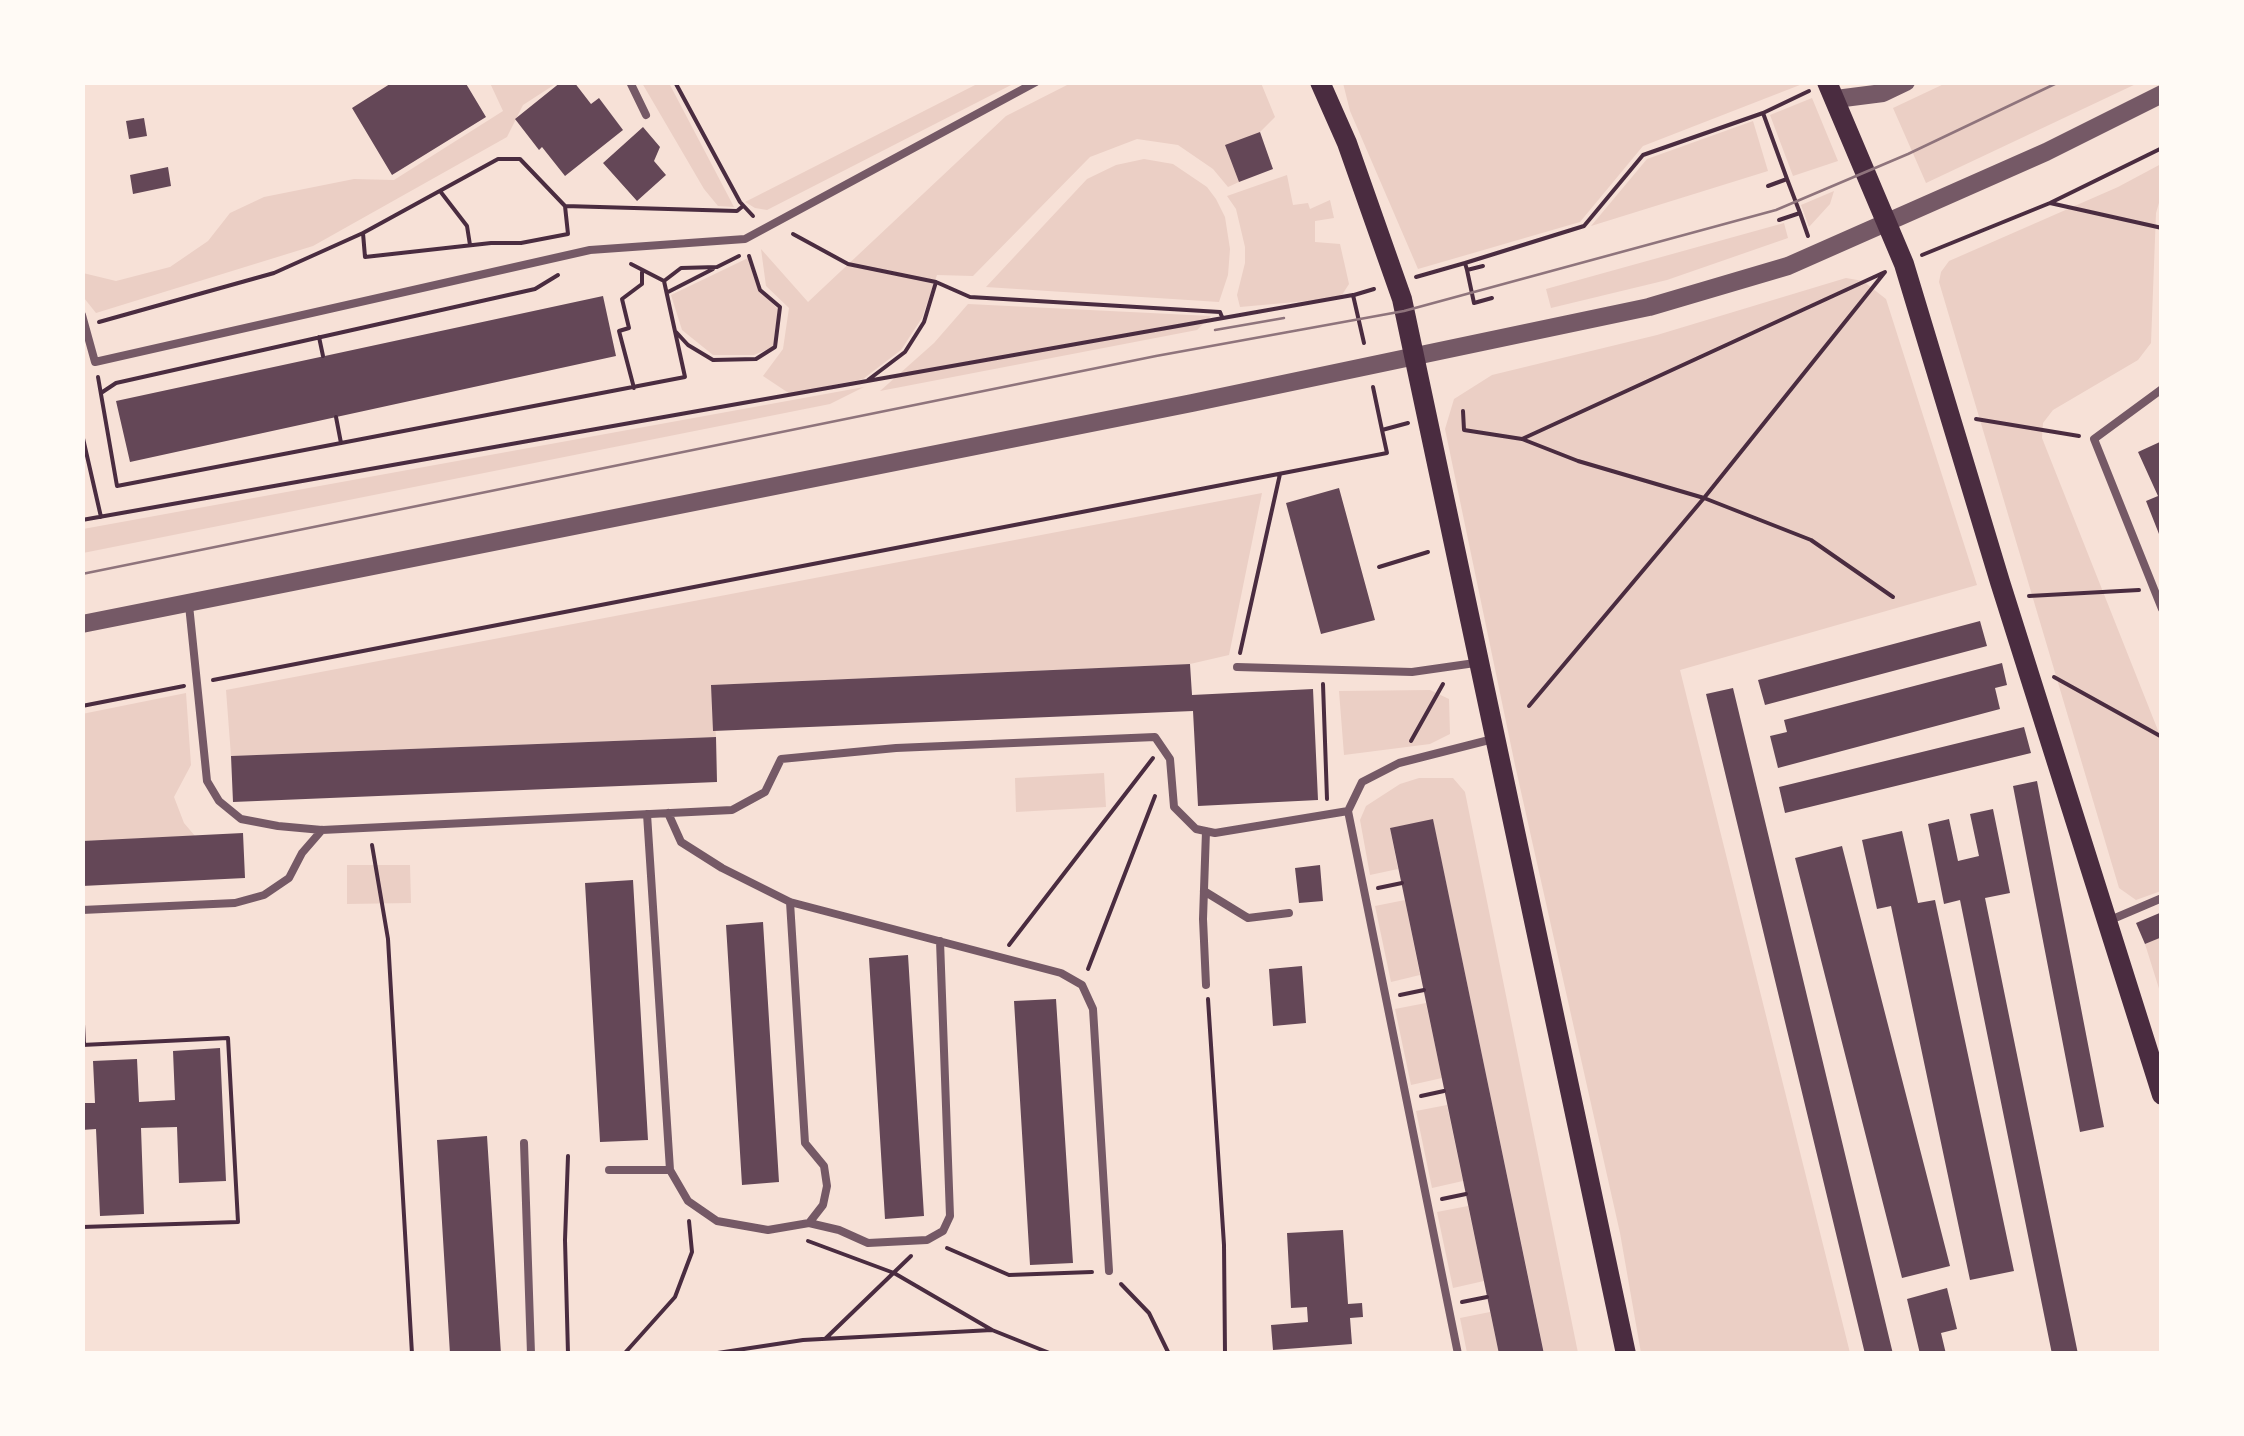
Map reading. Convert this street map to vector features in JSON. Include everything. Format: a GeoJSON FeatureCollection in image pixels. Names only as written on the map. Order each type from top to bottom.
{"type":"FeatureCollection","features":[{"type":"Feature","properties":{"kind":"main road"},"geometry":{"type":"LineString","coordinates":[[1320,82],[1397,282],[1626,1354]]}},
{"type":"Feature","properties":{"kind":"main road"},"geometry":{"type":"LineString","coordinates":[[1330,82],[1332,106]]}},
{"type":"Feature","properties":{"kind":"main road"},"geometry":{"type":"LineString","coordinates":[[1832,91],[1904,264],[2162,1095]]}},
{"type":"Feature","properties":{"kind":"street"},"geometry":{"type":"LineString","coordinates":[[1832,91],[1883,93],[1906,82]]}},
{"type":"Feature","properties":{"kind":"street"},"geometry":{"type":"LineString","coordinates":[[82,624],[1649,307],[1788,266],[2046,152],[2162,94]]}},
{"type":"Feature","properties":{"kind":"lane"},"geometry":{"type":"LineString","coordinates":[[630,82],[646,114]]}},
{"type":"Feature","properties":{"kind":"lane"},"geometry":{"type":"LineString","coordinates":[[82,314],[95,362],[590,250],[745,239],[1036,82]]}},
{"type":"Feature","properties":{"kind":"lane"},"geometry":{"type":"LineString","coordinates":[[2162,389],[2094,439],[2162,609]]}},
{"type":"Feature","properties":{"kind":"lane"},"geometry":{"type":"LineString","coordinates":[[188,602],[207,781],[219,802],[241,819],[322,830],[732,810],[765,792],[782,759],[896,748],[1155,737],[1170,759],[1174,808],[1196,829],[1215,833],[1348,811]]}},
{"type":"Feature","properties":{"kind":"lane"},"geometry":{"type":"LineString","coordinates":[[1236,668],[1412,672],[1480,662]]}},
{"type":"Feature","properties":{"kind":"lane"},"geometry":{"type":"LineString","coordinates":[[1458,1354],[1348,811],[1362,782],[1399,763],[1493,739]]}},
{"type":"Feature","properties":{"kind":"lane"},"geometry":{"type":"LineString","coordinates":[[668,813],[680,842],[790,902],[1061,973],[1082,985],[1092,1009],[1108,1271]]}},
{"type":"Feature","properties":{"kind":"lane"},"geometry":{"type":"LineString","coordinates":[[647,814],[670,1170],[688,1202],[717,1221],[768,1230],[809,1223],[868,1242],[927,1240],[943,1231],[950,1216],[940,941]]}},
{"type":"Feature","properties":{"kind":"lane"},"geometry":{"type":"LineString","coordinates":[[82,910],[235,902],[264,895],[289,878],[302,853],[322,830]]}},
{"type":"Feature","properties":{"kind":"lane"},"geometry":{"type":"LineString","coordinates":[[1206,831],[1206,985]]}},
{"type":"Feature","properties":{"kind":"lane"},"geometry":{"type":"LineString","coordinates":[[1204,892],[1248,918],[1289,913]]}},
{"type":"Feature","properties":{"kind":"lane"},"geometry":{"type":"LineString","coordinates":[[2108,921],[2162,898]]}},
{"type":"Feature","properties":{"kind":"lane"},"geometry":{"type":"LineString","coordinates":[[790,902],[805,1142],[824,1166],[827,1186],[823,1205],[809,1223]]}},
{"type":"Feature","properties":{"kind":"lane"},"geometry":{"type":"LineString","coordinates":[[524,1143],[531,1354]]}},
{"type":"Feature","properties":{"kind":"lane"},"geometry":{"type":"LineString","coordinates":[[609,1170],[670,1170]]}},
{"type":"Feature","properties":{"kind":"path"},"geometry":{"type":"LineString","coordinates":[[674,82],[751,215],[848,264],[936,282],[970,297],[1220,312],[1222,319]]}},
{"type":"Feature","properties":{"kind":"path"},"geometry":{"type":"LineString","coordinates":[[1397,282],[1584,226],[1644,155],[1804,96],[1818,82]]}},
{"type":"Feature","properties":{"kind":"path"},"geometry":{"type":"LineString","coordinates":[[1763,113],[1800,212],[1779,220]]}},
{"type":"Feature","properties":{"kind":"path"},"geometry":{"type":"LineString","coordinates":[[1904,264],[2050,202],[2162,148]]}},
{"type":"Feature","properties":{"kind":"path"},"geometry":{"type":"LineString","coordinates":[[86,326],[274,273],[364,232],[498,159],[520,159],[565,206],[568,234],[521,243],[365,258],[364,232]]}},
{"type":"Feature","properties":{"kind":"path"},"geometry":{"type":"LineString","coordinates":[[1768,186],[1787,179]]}},
{"type":"Feature","properties":{"kind":"path"},"geometry":{"type":"LineString","coordinates":[[440,191],[467,226],[470,246]]}},
{"type":"Feature","properties":{"kind":"path"},"geometry":{"type":"LineString","coordinates":[[2050,202],[2162,228]]}},
{"type":"Feature","properties":{"kind":"path"},"geometry":{"type":"LineString","coordinates":[[565,206],[737,211],[743,206]]}},
{"type":"Feature","properties":{"kind":"path"},"geometry":{"type":"LineString","coordinates":[[667,292],[747,251],[760,290],[780,307],[775,348],[756,359],[713,360],[688,345],[675,330]]}},
{"type":"Feature","properties":{"kind":"path"},"geometry":{"type":"LineString","coordinates":[[622,263],[634,264],[642,272],[664,281]]}},
{"type":"Feature","properties":{"kind":"path"},"geometry":{"type":"LineString","coordinates":[[1465,263],[1474,303],[1492,298]]}},
{"type":"Feature","properties":{"kind":"path"},"geometry":{"type":"LineString","coordinates":[[1467,270],[1484,266]]}},
{"type":"Feature","properties":{"kind":"path"},"geometry":{"type":"LineString","coordinates":[[664,281],[680,268],[717,267]]}},
{"type":"Feature","properties":{"kind":"path"},"geometry":{"type":"LineString","coordinates":[[100,393],[116,382],[535,288],[566,270]]}},
{"type":"Feature","properties":{"kind":"path"},"geometry":{"type":"LineString","coordinates":[[634,388],[620,331],[629,328],[622,299],[642,284],[642,272]]}},
{"type":"Feature","properties":{"kind":"path"},"geometry":{"type":"LineString","coordinates":[[1522,439],[1885,272],[1704,498],[1529,706]]}},
{"type":"Feature","properties":{"kind":"path"},"geometry":{"type":"LineString","coordinates":[[95,362],[117,486],[685,377],[664,281]]}},
{"type":"Feature","properties":{"kind":"path"},"geometry":{"type":"LineString","coordinates":[[865,384],[905,352],[924,322],[936,282]]}},
{"type":"Feature","properties":{"kind":"path"},"geometry":{"type":"LineString","coordinates":[[82,520],[1353,295],[1360,327]]}},
{"type":"Feature","properties":{"kind":"path"},"geometry":{"type":"LineString","coordinates":[[319,337],[323,356]]}},
{"type":"Feature","properties":{"kind":"path"},"geometry":{"type":"LineString","coordinates":[[82,706],[1387,453],[1369,366]]}},
{"type":"Feature","properties":{"kind":"path"},"geometry":{"type":"LineString","coordinates":[[1463,411],[1464,430],[1522,439],[1578,461],[1704,498],[1811,540],[1893,597]]}},
{"type":"Feature","properties":{"kind":"path"},"geometry":{"type":"LineString","coordinates":[[336,417],[341,444]]}},
{"type":"Feature","properties":{"kind":"path"},"geometry":{"type":"LineString","coordinates":[[1382,430],[1427,418]]}},
{"type":"Feature","properties":{"kind":"path"},"geometry":{"type":"LineString","coordinates":[[1976,419],[2094,439]]}},
{"type":"Feature","properties":{"kind":"path"},"geometry":{"type":"LineString","coordinates":[[82,434],[102,517]]}},
{"type":"Feature","properties":{"kind":"path"},"geometry":{"type":"LineString","coordinates":[[1236,668],[1280,474]]}},
{"type":"Feature","properties":{"kind":"path"},"geometry":{"type":"LineString","coordinates":[[1379,567],[1428,552]]}},
{"type":"Feature","properties":{"kind":"path"},"geometry":{"type":"LineString","coordinates":[[2030,596],[2154,590]]}},
{"type":"Feature","properties":{"kind":"path"},"geometry":{"type":"LineString","coordinates":[[1399,763],[1453,666]]}},
{"type":"Feature","properties":{"kind":"path"},"geometry":{"type":"LineString","coordinates":[[1322,670],[1328,814]]}},
{"type":"Feature","properties":{"kind":"path"},"geometry":{"type":"LineString","coordinates":[[2054,677],[2162,737]]}},
{"type":"Feature","properties":{"kind":"path"},"geometry":{"type":"LineString","coordinates":[[1000,957],[1162,747]]}},
{"type":"Feature","properties":{"kind":"path"},"geometry":{"type":"LineString","coordinates":[[1082,985],[1156,794]]}},
{"type":"Feature","properties":{"kind":"path"},"geometry":{"type":"LineString","coordinates":[[369,828],[388,940],[412,1354]]}},
{"type":"Feature","properties":{"kind":"path"},"geometry":{"type":"LineString","coordinates":[[1364,891],[1402,883]]}},
{"type":"Feature","properties":{"kind":"path"},"geometry":{"type":"LineString","coordinates":[[1206,985],[1212,1020],[1224,1246],[1224,1354]]}},
{"type":"Feature","properties":{"kind":"path"},"geometry":{"type":"LineString","coordinates":[[1386,998],[1424,990]]}},
{"type":"Feature","properties":{"kind":"path"},"geometry":{"type":"LineString","coordinates":[[82,1004],[83,1045],[228,1038],[238,1222],[82,1227]]}},
{"type":"Feature","properties":{"kind":"path"},"geometry":{"type":"LineString","coordinates":[[1406,1100],[1444,1091]]}},
{"type":"Feature","properties":{"kind":"path"},"geometry":{"type":"LineString","coordinates":[[568,1156],[568,1354]]}},
{"type":"Feature","properties":{"kind":"path"},"geometry":{"type":"LineString","coordinates":[[1427,1202],[1466,1194]]}},
{"type":"Feature","properties":{"kind":"path"},"geometry":{"type":"LineString","coordinates":[[624,1354],[675,1298],[692,1252],[688,1202]]}},
{"type":"Feature","properties":{"kind":"path"},"geometry":{"type":"LineString","coordinates":[[824,1339],[927,1240],[1009,1275],[1108,1271],[1148,1314],[1169,1354]]}},
{"type":"Feature","properties":{"kind":"path"},"geometry":{"type":"LineString","coordinates":[[806,1241],[894,1273],[992,1330],[1052,1354]]}},
{"type":"Feature","properties":{"kind":"path"},"geometry":{"type":"LineString","coordinates":[[1448,1305],[1487,1297]]}},
{"type":"Feature","properties":{"kind":"path"},"geometry":{"type":"LineString","coordinates":[[712,1354],[824,1339],[992,1330]]}},
{"type":"Feature","properties":{"kind":"shaded area"},"geometry":{"type":"Polygon","coordinates":[[[981,82],[1015,83],[767,210],[745,202],[981,82]]]}},
{"type":"Feature","properties":{"kind":"shaded area"},"geometry":{"type":"Polygon","coordinates":[[[490,83],[557,83],[523,105],[507,137],[313,246],[96,313],[84,298],[83,273],[116,281],[170,267],[208,241],[230,213],[264,197],[354,179],[394,180],[503,111],[490,83]]]}},
{"type":"Feature","properties":{"kind":"shaded area"},"geometry":{"type":"Polygon","coordinates":[[[642,83],[669,83],[734,207],[718,206],[704,189],[642,83]]]}},
{"type":"Feature","properties":{"kind":"shaded area"},"geometry":{"type":"Polygon","coordinates":[[[1071,83],[1261,83],[1275,117],[1260,132],[1239,182],[1228,187],[1213,169],[1178,145],[1137,139],[1090,157],[973,276],[937,275],[922,318],[901,350],[863,379],[790,394],[763,376],[783,349],[789,308],[766,286],[761,249],[808,302],[1006,116],[1071,83]]]}},
{"type":"Feature","properties":{"kind":"shaded area"},"geometry":{"type":"Polygon","coordinates":[[[1343,83],[1805,83],[1643,146],[1580,222],[1418,269],[1350,111],[1343,83]]]}},
{"type":"Feature","properties":{"kind":"shaded area"},"geometry":{"type":"Polygon","coordinates":[[[1946,83],[2138,83],[1926,183],[1893,108],[1946,83]]]}},
{"type":"Feature","properties":{"kind":"shaded area"},"geometry":{"type":"Polygon","coordinates":[[[1812,98],[1838,161],[1793,176],[1770,115],[1812,98]]]}},
{"type":"Feature","properties":{"kind":"shaded area"},"geometry":{"type":"Polygon","coordinates":[[[1753,121],[1768,171],[1591,226],[1647,159],[1753,121]]]}},
{"type":"Feature","properties":{"kind":"shaded area"},"geometry":{"type":"Polygon","coordinates":[[[1144,159],[1173,164],[1207,187],[1216,199],[1225,217],[1230,249],[1228,275],[1219,302],[986,287],[1087,179],[1116,165],[1144,159]]]}},
{"type":"Feature","properties":{"kind":"shaded area"},"geometry":{"type":"Polygon","coordinates":[[[2161,164],[2151,343],[2138,360],[2053,410],[2043,423],[2042,438],[2161,738],[2161,891],[2136,900],[2119,888],[1939,282],[1949,261],[2118,187],[2161,164]]]}},
{"type":"Feature","properties":{"kind":"shaded area"},"geometry":{"type":"Polygon","coordinates":[[[1287,175],[1293,205],[1308,203],[1310,209],[1330,200],[1334,218],[1315,221],[1315,242],[1340,244],[1349,284],[1340,298],[1240,307],[1237,295],[1245,247],[1236,209],[1227,196],[1287,175]]]}},
{"type":"Feature","properties":{"kind":"shaded area"},"geometry":{"type":"Polygon","coordinates":[[[1834,191],[1830,204],[1809,227],[1801,205],[1834,191]]]}},
{"type":"Feature","properties":{"kind":"shaded area"},"geometry":{"type":"Polygon","coordinates":[[[1784,223],[1788,238],[1667,280],[1551,308],[1546,289],[1784,223]]]}},
{"type":"Feature","properties":{"kind":"shaded area"},"geometry":{"type":"Polygon","coordinates":[[[748,258],[759,290],[778,309],[773,347],[754,355],[713,355],[682,330],[671,295],[748,258]]]}},
{"type":"Feature","properties":{"kind":"shaded area"},"geometry":{"type":"Polygon","coordinates":[[[1846,278],[1863,281],[1886,299],[1977,585],[1680,670],[1850,1353],[1641,1353],[1620,1233],[1515,765],[1445,429],[1454,399],[1492,375],[1657,335],[1846,278]]]}},
{"type":"Feature","properties":{"kind":"shaded area"},"geometry":{"type":"Polygon","coordinates":[[[968,304],[1211,316],[1197,330],[880,391],[934,343],[968,304]]]}},
{"type":"Feature","properties":{"kind":"shaded area"},"geometry":{"type":"Polygon","coordinates":[[[864,387],[830,404],[83,553],[83,529],[864,387]]]}},
{"type":"Feature","properties":{"kind":"shaded area"},"geometry":{"type":"Polygon","coordinates":[[[1262,493],[1229,655],[1190,664],[712,685],[716,737],[231,756],[226,690],[1262,493]]]}},
{"type":"Feature","properties":{"kind":"shaded area"},"geometry":{"type":"Polygon","coordinates":[[[1430,690],[1449,699],[1450,734],[1430,744],[1344,755],[1339,691],[1430,690]]]}},
{"type":"Feature","properties":{"kind":"shaded area"},"geometry":{"type":"Polygon","coordinates":[[[186,693],[191,765],[174,797],[184,823],[195,836],[83,841],[82,714],[186,693]]]}},
{"type":"Feature","properties":{"kind":"shaded area"},"geometry":{"type":"Polygon","coordinates":[[[1104,773],[1106,807],[1016,812],[1015,778],[1104,773]]]}},
{"type":"Feature","properties":{"kind":"shaded area"},"geometry":{"type":"Polygon","coordinates":[[[1419,778],[1453,778],[1465,792],[1578,1353],[1544,1353],[1433,820],[1390,828],[1398,869],[1370,875],[1360,820],[1366,806],[1400,784],[1419,778]]]}},
{"type":"Feature","properties":{"kind":"shaded area"},"geometry":{"type":"Polygon","coordinates":[[[347,865],[410,865],[411,903],[347,904],[347,865]]]}},
{"type":"Feature","properties":{"kind":"shaded area"},"geometry":{"type":"Polygon","coordinates":[[[1405,900],[1420,975],[1391,982],[1375,906],[1405,900]]]}},
{"type":"Feature","properties":{"kind":"shaded area"},"geometry":{"type":"Polygon","coordinates":[[[2161,937],[2161,995],[2145,944],[2161,937]]]}},
{"type":"Feature","properties":{"kind":"shaded area"},"geometry":{"type":"Polygon","coordinates":[[[1426,1003],[1442,1078],[1411,1085],[1395,1009],[1426,1003]]]}},
{"type":"Feature","properties":{"kind":"shaded area"},"geometry":{"type":"Polygon","coordinates":[[[1447,1105],[1463,1181],[1432,1188],[1416,1111],[1447,1105]]]}},
{"type":"Feature","properties":{"kind":"shaded area"},"geometry":{"type":"Polygon","coordinates":[[[1468,1206],[1484,1281],[1453,1288],[1437,1212],[1468,1206]]]}},
{"type":"Feature","properties":{"kind":"shaded area"},"geometry":{"type":"Polygon","coordinates":[[[1490,1312],[1499,1353],[1467,1353],[1460,1318],[1490,1312]]]}},
{"type":"Feature","properties":{"kind":"building"},"geometry":{"type":"Polygon","coordinates":[[[393,82],[465,82],[486,117],[392,175],[352,108],[393,82]]]}},
{"type":"Feature","properties":{"kind":"building"},"geometry":{"type":"Polygon","coordinates":[[[561,82],[574,82],[591,104],[599,98],[623,130],[565,176],[515,119],[561,82]]]}},
{"type":"Feature","properties":{"kind":"building"},"geometry":{"type":"Polygon","coordinates":[[[144,118],[147,136],[129,139],[126,121],[144,118]]]}},
{"type":"Feature","properties":{"kind":"building"},"geometry":{"type":"Polygon","coordinates":[[[643,127],[660,147],[654,161],[666,175],[637,201],[603,163],[643,127]]]}},
{"type":"Feature","properties":{"kind":"building"},"geometry":{"type":"Polygon","coordinates":[[[1260,132],[1273,169],[1239,182],[1225,145],[1260,132]]]}},
{"type":"Feature","properties":{"kind":"building"},"geometry":{"type":"Polygon","coordinates":[[[168,167],[171,186],[133,194],[130,175],[168,167]]]}},
{"type":"Feature","properties":{"kind":"building"},"geometry":{"type":"Polygon","coordinates":[[[603,296],[616,356],[130,462],[116,401],[603,296]]]}},
{"type":"Feature","properties":{"kind":"building"},"geometry":{"type":"Polygon","coordinates":[[[2162,441],[2159,534],[2146,501],[2158,496],[2138,452],[2162,441]]]}},
{"type":"Feature","properties":{"kind":"building"},"geometry":{"type":"Polygon","coordinates":[[[1339,488],[1375,620],[1321,634],[1286,503],[1339,488]]]}},
{"type":"Feature","properties":{"kind":"building"},"geometry":{"type":"Polygon","coordinates":[[[1980,621],[1987,646],[1765,705],[1758,680],[1980,621]]]}},
{"type":"Feature","properties":{"kind":"building"},"geometry":{"type":"Polygon","coordinates":[[[2002,663],[2007,685],[1995,688],[2000,709],[1778,768],[1770,736],[1787,732],[1784,720],[2002,663]]]}},
{"type":"Feature","properties":{"kind":"building"},"geometry":{"type":"Polygon","coordinates":[[[1190,664],[1192,695],[1313,689],[1318,800],[1198,806],[1193,711],[713,731],[711,685],[1190,664]]]}},
{"type":"Feature","properties":{"kind":"building"},"geometry":{"type":"Polygon","coordinates":[[[1733,688],[1893,1354],[1865,1354],[1706,694],[1733,688]]]}},
{"type":"Feature","properties":{"kind":"building"},"geometry":{"type":"Polygon","coordinates":[[[2024,727],[2031,753],[1785,813],[1779,787],[2024,727]]]}},
{"type":"Feature","properties":{"kind":"building"},"geometry":{"type":"Polygon","coordinates":[[[716,737],[717,782],[233,802],[231,756],[716,737]]]}},
{"type":"Feature","properties":{"kind":"building"},"geometry":{"type":"Polygon","coordinates":[[[2037,781],[2104,1127],[2080,1132],[2013,786],[2037,781]]]}},
{"type":"Feature","properties":{"kind":"building"},"geometry":{"type":"Polygon","coordinates":[[[1993,809],[2010,893],[1985,898],[2078,1354],[2052,1354],[1960,900],[1944,904],[1928,824],[1949,819],[1958,861],[1979,856],[1970,814],[1993,809]]]}},
{"type":"Feature","properties":{"kind":"building"},"geometry":{"type":"Polygon","coordinates":[[[1433,819],[1544,1354],[1499,1354],[1390,828],[1433,819]]]}},
{"type":"Feature","properties":{"kind":"building"},"geometry":{"type":"Polygon","coordinates":[[[1902,831],[1918,903],[1935,900],[2014,1271],[1970,1280],[1891,906],[1877,909],[1862,840],[1902,831]]]}},
{"type":"Feature","properties":{"kind":"building"},"geometry":{"type":"Polygon","coordinates":[[[243,833],[245,878],[82,886],[82,841],[243,833]]]}},
{"type":"Feature","properties":{"kind":"building"},"geometry":{"type":"Polygon","coordinates":[[[1842,846],[1950,1266],[1902,1278],[1795,858],[1842,846]]]}},
{"type":"Feature","properties":{"kind":"building"},"geometry":{"type":"Polygon","coordinates":[[[1320,865],[1323,901],[1299,903],[1295,868],[1320,865]]]}},
{"type":"Feature","properties":{"kind":"building"},"geometry":{"type":"Polygon","coordinates":[[[633,880],[648,1140],[600,1142],[585,883],[633,880]]]}},
{"type":"Feature","properties":{"kind":"building"},"geometry":{"type":"Polygon","coordinates":[[[2162,912],[2162,937],[2145,944],[2136,923],[2162,912]]]}},
{"type":"Feature","properties":{"kind":"building"},"geometry":{"type":"Polygon","coordinates":[[[763,922],[779,1182],[742,1185],[726,925],[763,922]]]}},
{"type":"Feature","properties":{"kind":"building"},"geometry":{"type":"Polygon","coordinates":[[[908,955],[924,1216],[885,1219],[869,958],[908,955]]]}},
{"type":"Feature","properties":{"kind":"building"},"geometry":{"type":"Polygon","coordinates":[[[1302,966],[1306,1023],[1273,1026],[1269,969],[1302,966]]]}},
{"type":"Feature","properties":{"kind":"building"},"geometry":{"type":"Polygon","coordinates":[[[1056,999],[1073,1263],[1030,1265],[1014,1001],[1056,999]]]}},
{"type":"Feature","properties":{"kind":"building"},"geometry":{"type":"Polygon","coordinates":[[[220,1048],[226,1181],[179,1183],[177,1127],[141,1128],[144,1214],[100,1216],[96,1129],[82,1130],[82,1103],[95,1103],[93,1061],[137,1059],[139,1102],[175,1100],[173,1051],[220,1048]]]}},
{"type":"Feature","properties":{"kind":"building"},"geometry":{"type":"Polygon","coordinates":[[[487,1136],[501,1354],[450,1354],[437,1140],[487,1136]]]}},
{"type":"Feature","properties":{"kind":"building"},"geometry":{"type":"Polygon","coordinates":[[[1343,1230],[1348,1304],[1362,1303],[1363,1317],[1350,1318],[1352,1344],[1273,1350],[1271,1325],[1308,1322],[1307,1307],[1291,1308],[1287,1233],[1343,1230]]]}},
{"type":"Feature","properties":{"kind":"building"},"geometry":{"type":"Polygon","coordinates":[[[1947,1288],[1957,1329],[1941,1333],[1946,1354],[1920,1354],[1907,1299],[1947,1288]]]}},
{"type":"Feature","properties":{"kind":"tram line"},"geometry":{"type":"LineString","coordinates":[[82,574],[1156,356],[1404,311],[1776,210],[1908,154],[2059,82]]}},
{"type":"Feature","properties":{"kind":"tram line"},"geometry":{"type":"LineString","coordinates":[[1215,330],[1284,318]]}}]}
